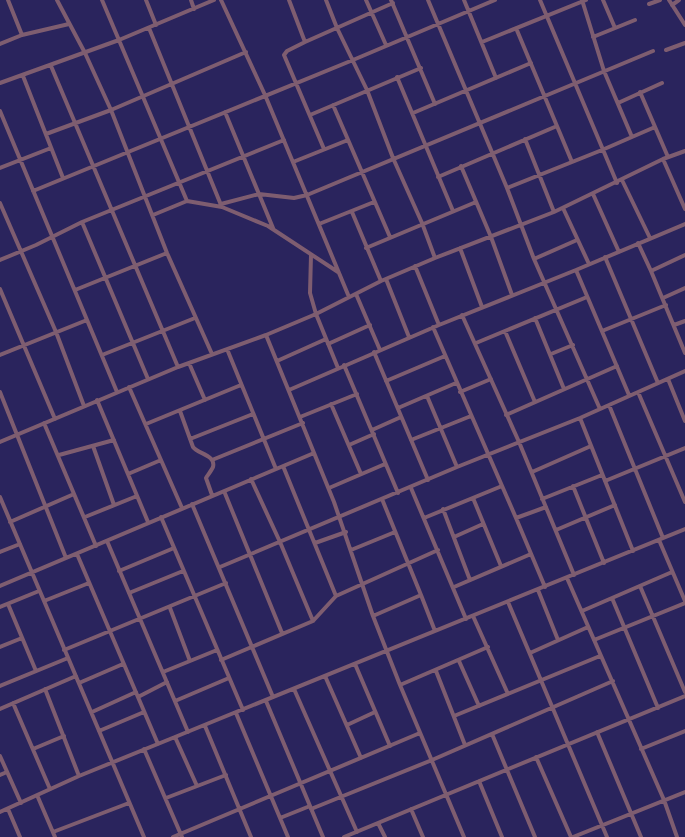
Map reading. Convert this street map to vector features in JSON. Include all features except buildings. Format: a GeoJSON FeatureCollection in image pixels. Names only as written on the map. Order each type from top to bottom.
{"type":"FeatureCollection","features":[{"type":"Feature","properties":{"kind":"street"},"geometry":{"type":"LineString","coordinates":[[8,0],[22,35]]}},
{"type":"Feature","properties":{"kind":"street"},"geometry":{"type":"LineString","coordinates":[[57,0],[85,53],[111,110],[167,252],[212,354]]}},
{"type":"Feature","properties":{"kind":"street"},"geometry":{"type":"LineString","coordinates":[[102,0],[187,201]]}},
{"type":"Feature","properties":{"kind":"street"},"geometry":{"type":"LineString","coordinates":[[146,0],[156,25]]}},
{"type":"Feature","properties":{"kind":"street"},"geometry":{"type":"LineString","coordinates":[[191,0],[194,9]]}},
{"type":"Feature","properties":{"kind":"street"},"geometry":{"type":"LineString","coordinates":[[0,83],[51,66],[119,40],[214,0]]}},
{"type":"Feature","properties":{"kind":"street"},"geometry":{"type":"LineString","coordinates":[[221,0],[265,95],[349,297]]}},
{"type":"Feature","properties":{"kind":"street"},"geometry":{"type":"LineString","coordinates":[[289,0],[305,42]]}},
{"type":"Feature","properties":{"kind":"street"},"geometry":{"type":"LineString","coordinates":[[326,0],[337,28],[367,90],[393,158],[422,223],[435,258]]}},
{"type":"Feature","properties":{"kind":"street"},"geometry":{"type":"LineString","coordinates":[[366,0],[386,45]]}},
{"type":"Feature","properties":{"kind":"street"},"geometry":{"type":"LineString","coordinates":[[428,0],[493,152],[544,283],[557,308],[600,409]]}},
{"type":"Feature","properties":{"kind":"street"},"geometry":{"type":"LineString","coordinates":[[464,0],[496,78]]}},
{"type":"Feature","properties":{"kind":"street"},"geometry":{"type":"LineString","coordinates":[[33,191],[495,0]]}},
{"type":"Feature","properties":{"kind":"street"},"geometry":{"type":"LineString","coordinates":[[540,0],[617,183]]}},
{"type":"Feature","properties":{"kind":"street"},"geometry":{"type":"LineString","coordinates":[[482,42],[584,0],[593,37],[604,71],[632,137]]}},
{"type":"Feature","properties":{"kind":"street"},"geometry":{"type":"LineString","coordinates":[[603,0],[615,28]]}},
{"type":"Feature","properties":{"kind":"street"},"geometry":{"type":"LineString","coordinates":[[649,4],[660,0]]}},
{"type":"Feature","properties":{"kind":"street"},"geometry":{"type":"LineString","coordinates":[[669,0],[685,25]]}},
{"type":"Feature","properties":{"kind":"street"},"geometry":{"type":"LineString","coordinates":[[672,5],[679,0]]}},
{"type":"Feature","properties":{"kind":"street"},"geometry":{"type":"LineString","coordinates":[[324,149],[284,53],[305,42],[372,13],[392,2],[408,36],[435,104]]}},
{"type":"Feature","properties":{"kind":"street"},"geometry":{"type":"LineString","coordinates":[[593,37],[635,20]]}},
{"type":"Feature","properties":{"kind":"street"},"geometry":{"type":"LineString","coordinates":[[0,44],[22,35],[69,24]]}},
{"type":"Feature","properties":{"kind":"street"},"geometry":{"type":"LineString","coordinates":[[149,28],[221,205]]}},
{"type":"Feature","properties":{"kind":"street"},"geometry":{"type":"LineString","coordinates":[[516,28],[572,162]]}},
{"type":"Feature","properties":{"kind":"street"},"geometry":{"type":"LineString","coordinates":[[666,50],[685,43]]}},
{"type":"Feature","properties":{"kind":"street"},"geometry":{"type":"LineString","coordinates":[[221,205],[259,194],[294,198],[307,195],[425,144],[653,50]]}},
{"type":"Feature","properties":{"kind":"street"},"geometry":{"type":"LineString","coordinates":[[46,134],[77,124],[142,95],[246,52]]}},
{"type":"Feature","properties":{"kind":"street"},"geometry":{"type":"LineString","coordinates":[[413,113],[531,63]]}},
{"type":"Feature","properties":{"kind":"street"},"geometry":{"type":"LineString","coordinates":[[51,66],[113,209],[178,367]]}},
{"type":"Feature","properties":{"kind":"street"},"geometry":{"type":"LineString","coordinates":[[310,115],[421,68]]}},
{"type":"Feature","properties":{"kind":"street"},"geometry":{"type":"LineString","coordinates":[[23,76],[63,178]]}},
{"type":"Feature","properties":{"kind":"street"},"geometry":{"type":"LineString","coordinates":[[397,78],[453,211]]}},
{"type":"Feature","properties":{"kind":"street"},"geometry":{"type":"LineString","coordinates":[[618,103],[662,83]]}},
{"type":"Feature","properties":{"kind":"street"},"geometry":{"type":"LineString","coordinates":[[640,92],[655,126],[685,209]]}},
{"type":"Feature","properties":{"kind":"street"},"geometry":{"type":"LineString","coordinates":[[333,105],[390,237]]}},
{"type":"Feature","properties":{"kind":"street"},"geometry":{"type":"LineString","coordinates":[[0,111],[117,392]]}},
{"type":"Feature","properties":{"kind":"street"},"geometry":{"type":"LineString","coordinates":[[225,112],[273,229]]}},
{"type":"Feature","properties":{"kind":"street"},"geometry":{"type":"LineString","coordinates":[[438,177],[493,152],[557,126]]}},
{"type":"Feature","properties":{"kind":"street"},"geometry":{"type":"LineString","coordinates":[[507,188],[602,150],[655,126]]}},
{"type":"Feature","properties":{"kind":"street"},"geometry":{"type":"LineString","coordinates":[[525,139],[554,212]]}},
{"type":"Feature","properties":{"kind":"street"},"geometry":{"type":"LineString","coordinates":[[0,260],[82,222],[284,140]]}},
{"type":"Feature","properties":{"kind":"street"},"geometry":{"type":"LineString","coordinates":[[293,162],[348,140]]}},
{"type":"Feature","properties":{"kind":"street"},"geometry":{"type":"LineString","coordinates":[[0,168],[51,148]]}},
{"type":"Feature","properties":{"kind":"street"},"geometry":{"type":"LineString","coordinates":[[0,442],[178,367],[266,335],[316,314],[381,281],[460,248],[521,226],[554,212],[617,183],[666,158],[685,151]]}},
{"type":"Feature","properties":{"kind":"street"},"geometry":{"type":"LineString","coordinates":[[461,166],[491,237],[512,295]]}},
{"type":"Feature","properties":{"kind":"street"},"geometry":{"type":"LineString","coordinates":[[622,180],[650,238]]}},
{"type":"Feature","properties":{"kind":"street"},"geometry":{"type":"LineString","coordinates":[[593,194],[618,252]]}},
{"type":"Feature","properties":{"kind":"street"},"geometry":{"type":"LineString","coordinates":[[153,215],[187,201],[221,205],[273,229],[338,272]]}},
{"type":"Feature","properties":{"kind":"street"},"geometry":{"type":"LineString","coordinates":[[319,224],[374,202]]}},
{"type":"Feature","properties":{"kind":"street"},"geometry":{"type":"LineString","coordinates":[[366,248],[422,223],[476,202]]}},
{"type":"Feature","properties":{"kind":"street"},"geometry":{"type":"LineString","coordinates":[[0,203],[56,332],[84,406]]}},
{"type":"Feature","properties":{"kind":"street"},"geometry":{"type":"LineString","coordinates":[[563,208],[589,264]]}},
{"type":"Feature","properties":{"kind":"street"},"geometry":{"type":"LineString","coordinates":[[352,212],[381,281]]}},
{"type":"Feature","properties":{"kind":"street"},"geometry":{"type":"LineString","coordinates":[[82,222],[148,380]]}},
{"type":"Feature","properties":{"kind":"street"},"geometry":{"type":"LineString","coordinates":[[289,390],[409,337],[576,270],[685,224]]}},
{"type":"Feature","properties":{"kind":"street"},"geometry":{"type":"LineString","coordinates":[[534,259],[577,240]]}},
{"type":"Feature","properties":{"kind":"street"},"geometry":{"type":"LineString","coordinates":[[638,243],[685,353]]}},
{"type":"Feature","properties":{"kind":"street"},"geometry":{"type":"LineString","coordinates":[[460,248],[482,307]]}},
{"type":"Feature","properties":{"kind":"street"},"geometry":{"type":"LineString","coordinates":[[75,290],[167,252]]}},
{"type":"Feature","properties":{"kind":"street"},"geometry":{"type":"LineString","coordinates":[[311,255],[310,290],[316,314],[338,368]]}},
{"type":"Feature","properties":{"kind":"street"},"geometry":{"type":"LineString","coordinates":[[651,271],[685,255]]}},
{"type":"Feature","properties":{"kind":"street"},"geometry":{"type":"LineString","coordinates":[[605,257],[658,383]]}},
{"type":"Feature","properties":{"kind":"street"},"geometry":{"type":"LineString","coordinates":[[415,266],[439,325]]}},
{"type":"Feature","properties":{"kind":"street"},"geometry":{"type":"LineString","coordinates":[[576,270],[629,395]]}},
{"type":"Feature","properties":{"kind":"street"},"geometry":{"type":"LineString","coordinates":[[386,279],[409,337]]}},
{"type":"Feature","properties":{"kind":"street"},"geometry":{"type":"LineString","coordinates":[[662,298],[685,288]]}},
{"type":"Feature","properties":{"kind":"street"},"geometry":{"type":"LineString","coordinates":[[0,289],[54,419]]}},
{"type":"Feature","properties":{"kind":"street"},"geometry":{"type":"LineString","coordinates":[[356,294],[380,350]]}},
{"type":"Feature","properties":{"kind":"street"},"geometry":{"type":"LineString","coordinates":[[476,343],[557,308],[587,297]]}},
{"type":"Feature","properties":{"kind":"street"},"geometry":{"type":"LineString","coordinates":[[602,331],[666,306]]}},
{"type":"Feature","properties":{"kind":"street"},"geometry":{"type":"LineString","coordinates":[[462,315],[476,343],[532,472],[574,575]]}},
{"type":"Feature","properties":{"kind":"street"},"geometry":{"type":"LineString","coordinates":[[102,355],[134,344],[195,318]]}},
{"type":"Feature","properties":{"kind":"street"},"geometry":{"type":"LineString","coordinates":[[535,318],[564,389]]}},
{"type":"Feature","properties":{"kind":"street"},"geometry":{"type":"LineString","coordinates":[[0,354],[87,320]]}},
{"type":"Feature","properties":{"kind":"street"},"geometry":{"type":"LineString","coordinates":[[674,325],[685,321]]}},
{"type":"Feature","properties":{"kind":"street"},"geometry":{"type":"LineString","coordinates":[[328,344],[370,325]]}},
{"type":"Feature","properties":{"kind":"street"},"geometry":{"type":"LineString","coordinates":[[433,327],[456,383],[516,518],[544,587]]}},
{"type":"Feature","properties":{"kind":"street"},"geometry":{"type":"LineString","coordinates":[[505,331],[535,402]]}},
{"type":"Feature","properties":{"kind":"street"},"geometry":{"type":"LineString","coordinates":[[266,335],[346,532],[373,616],[400,685],[464,837]]}},
{"type":"Feature","properties":{"kind":"street"},"geometry":{"type":"LineString","coordinates":[[277,361],[326,339]]}},
{"type":"Feature","properties":{"kind":"street"},"geometry":{"type":"LineString","coordinates":[[551,354],[573,345]]}},
{"type":"Feature","properties":{"kind":"street"},"geometry":{"type":"LineString","coordinates":[[227,349],[276,469]]}},
{"type":"Feature","properties":{"kind":"street"},"geometry":{"type":"LineString","coordinates":[[374,352],[428,480]]}},
{"type":"Feature","properties":{"kind":"street"},"geometry":{"type":"LineString","coordinates":[[386,380],[445,356]]}},
{"type":"Feature","properties":{"kind":"street"},"geometry":{"type":"LineString","coordinates":[[189,363],[205,400]]}},
{"type":"Feature","properties":{"kind":"street"},"geometry":{"type":"LineString","coordinates":[[344,365],[398,493]]}},
{"type":"Feature","properties":{"kind":"street"},"geometry":{"type":"LineString","coordinates":[[506,415],[616,366]]}},
{"type":"Feature","properties":{"kind":"street"},"geometry":{"type":"LineString","coordinates":[[220,567],[411,488],[457,467],[580,418],[685,371]]}},
{"type":"Feature","properties":{"kind":"street"},"geometry":{"type":"LineString","coordinates":[[460,392],[491,379]]}},
{"type":"Feature","properties":{"kind":"street"},"geometry":{"type":"LineString","coordinates":[[668,379],[685,421]]}},
{"type":"Feature","properties":{"kind":"street"},"geometry":{"type":"LineString","coordinates":[[398,408],[456,383]]}},
{"type":"Feature","properties":{"kind":"street"},"geometry":{"type":"LineString","coordinates":[[146,424],[241,385]]}},
{"type":"Feature","properties":{"kind":"street"},"geometry":{"type":"LineString","coordinates":[[129,387],[182,508]]}},
{"type":"Feature","properties":{"kind":"street"},"geometry":{"type":"LineString","coordinates":[[0,392],[66,558]]}},
{"type":"Feature","properties":{"kind":"street"},"geometry":{"type":"LineString","coordinates":[[638,392],[685,502]]}},
{"type":"Feature","properties":{"kind":"street"},"geometry":{"type":"LineString","coordinates":[[300,417],[357,394]]}},
{"type":"Feature","properties":{"kind":"street"},"geometry":{"type":"LineString","coordinates":[[427,396],[442,428],[457,467]]}},
{"type":"Feature","properties":{"kind":"street"},"geometry":{"type":"LineString","coordinates":[[97,400],[148,522]]}},
{"type":"Feature","properties":{"kind":"street"},"geometry":{"type":"LineString","coordinates":[[331,404],[361,474]]}},
{"type":"Feature","properties":{"kind":"street"},"geometry":{"type":"LineString","coordinates":[[594,640],[685,602],[672,572],[635,469],[609,405]]}},
{"type":"Feature","properties":{"kind":"street"},"geometry":{"type":"LineString","coordinates":[[180,411],[194,449],[207,455],[212,460],[212,467],[206,478],[212,495]]}},
{"type":"Feature","properties":{"kind":"street"},"geometry":{"type":"LineString","coordinates":[[190,439],[253,414]]}},
{"type":"Feature","properties":{"kind":"street"},"geometry":{"type":"LineString","coordinates":[[349,445],[401,416]]}},
{"type":"Feature","properties":{"kind":"street"},"geometry":{"type":"LineString","coordinates":[[411,440],[471,416]]}},
{"type":"Feature","properties":{"kind":"street"},"geometry":{"type":"LineString","coordinates":[[580,418],[633,551]]}},
{"type":"Feature","properties":{"kind":"street"},"geometry":{"type":"LineString","coordinates":[[44,423],[59,455],[96,546]]}},
{"type":"Feature","properties":{"kind":"street"},"geometry":{"type":"LineString","coordinates":[[212,460],[303,423]]}},
{"type":"Feature","properties":{"kind":"street"},"geometry":{"type":"LineString","coordinates":[[59,455],[114,440]]}},
{"type":"Feature","properties":{"kind":"street"},"geometry":{"type":"LineString","coordinates":[[93,446],[114,505]]}},
{"type":"Feature","properties":{"kind":"street"},"geometry":{"type":"LineString","coordinates":[[532,472],[591,446]]}},
{"type":"Feature","properties":{"kind":"street"},"geometry":{"type":"LineString","coordinates":[[605,481],[685,448]]}},
{"type":"Feature","properties":{"kind":"street"},"geometry":{"type":"LineString","coordinates":[[0,586],[96,546],[148,522],[314,453]]}},
{"type":"Feature","properties":{"kind":"street"},"geometry":{"type":"LineString","coordinates":[[128,474],[161,460]]}},
{"type":"Feature","properties":{"kind":"street"},"geometry":{"type":"LineString","coordinates":[[329,488],[385,464]]}},
{"type":"Feature","properties":{"kind":"street"},"geometry":{"type":"LineString","coordinates":[[283,466],[336,596]]}},
{"type":"Feature","properties":{"kind":"street"},"geometry":{"type":"LineString","coordinates":[[542,499],[602,474]]}},
{"type":"Feature","properties":{"kind":"street"},"geometry":{"type":"LineString","coordinates":[[251,479],[280,542],[313,621]]}},
{"type":"Feature","properties":{"kind":"street"},"geometry":{"type":"LineString","coordinates":[[424,518],[502,486]]}},
{"type":"Feature","properties":{"kind":"street"},"geometry":{"type":"LineString","coordinates":[[573,486],[604,563]]}},
{"type":"Feature","properties":{"kind":"street"},"geometry":{"type":"LineString","coordinates":[[411,488],[466,619]]}},
{"type":"Feature","properties":{"kind":"street"},"geometry":{"type":"LineString","coordinates":[[224,491],[282,633]]}},
{"type":"Feature","properties":{"kind":"street"},"geometry":{"type":"LineString","coordinates":[[10,522],[74,494]]}},
{"type":"Feature","properties":{"kind":"street"},"geometry":{"type":"LineString","coordinates":[[84,517],[137,496]]}},
{"type":"Feature","properties":{"kind":"street"},"geometry":{"type":"LineString","coordinates":[[0,497],[64,650],[92,712],[142,837]]}},
{"type":"Feature","properties":{"kind":"street"},"geometry":{"type":"LineString","coordinates":[[473,498],[501,566]]}},
{"type":"Feature","properties":{"kind":"street"},"geometry":{"type":"LineString","coordinates":[[382,499],[435,632]]}},
{"type":"Feature","properties":{"kind":"street"},"geometry":{"type":"LineString","coordinates":[[192,504],[220,567],[273,697]]}},
{"type":"Feature","properties":{"kind":"street"},"geometry":{"type":"LineString","coordinates":[[556,530],[615,506]]}},
{"type":"Feature","properties":{"kind":"street"},"geometry":{"type":"LineString","coordinates":[[516,518],[546,507]]}},
{"type":"Feature","properties":{"kind":"street"},"geometry":{"type":"LineString","coordinates":[[443,509],[470,580]]}},
{"type":"Feature","properties":{"kind":"street"},"geometry":{"type":"LineString","coordinates":[[161,517],[242,710]]}},
{"type":"Feature","properties":{"kind":"street"},"geometry":{"type":"LineString","coordinates":[[454,537],[483,524]]}},
{"type":"Feature","properties":{"kind":"street"},"geometry":{"type":"LineString","coordinates":[[0,812],[79,776],[144,749],[206,726],[294,688],[435,632],[685,529]]}},
{"type":"Feature","properties":{"kind":"street"},"geometry":{"type":"LineString","coordinates":[[316,544],[346,532]]}},
{"type":"Feature","properties":{"kind":"street"},"geometry":{"type":"LineString","coordinates":[[351,550],[395,532]]}},
{"type":"Feature","properties":{"kind":"street"},"geometry":{"type":"LineString","coordinates":[[106,541],[141,619],[188,732]]}},
{"type":"Feature","properties":{"kind":"street"},"geometry":{"type":"LineString","coordinates":[[0,552],[20,544]]}},
{"type":"Feature","properties":{"kind":"street"},"geometry":{"type":"LineString","coordinates":[[119,571],[174,548]]}},
{"type":"Feature","properties":{"kind":"street"},"geometry":{"type":"LineString","coordinates":[[221,660],[313,621],[336,596],[438,550]]}},
{"type":"Feature","properties":{"kind":"street"},"geometry":{"type":"LineString","coordinates":[[77,554],[158,744]]}},
{"type":"Feature","properties":{"kind":"street"},"geometry":{"type":"LineString","coordinates":[[454,588],[531,554]]}},
{"type":"Feature","properties":{"kind":"street"},"geometry":{"type":"LineString","coordinates":[[129,593],[184,570]]}},
{"type":"Feature","properties":{"kind":"street"},"geometry":{"type":"LineString","coordinates":[[582,611],[672,572]]}},
{"type":"Feature","properties":{"kind":"street"},"geometry":{"type":"LineString","coordinates":[[567,578],[664,800],[677,837]]}},
{"type":"Feature","properties":{"kind":"street"},"geometry":{"type":"LineString","coordinates":[[44,601],[89,583]]}},
{"type":"Feature","properties":{"kind":"street"},"geometry":{"type":"LineString","coordinates":[[64,650],[170,608],[226,583]]}},
{"type":"Feature","properties":{"kind":"street"},"geometry":{"type":"LineString","coordinates":[[640,586],[685,692]]}},
{"type":"Feature","properties":{"kind":"street"},"geometry":{"type":"LineString","coordinates":[[0,607],[39,590]]}},
{"type":"Feature","properties":{"kind":"street"},"geometry":{"type":"LineString","coordinates":[[538,590],[558,640]]}},
{"type":"Feature","properties":{"kind":"street"},"geometry":{"type":"LineString","coordinates":[[373,616],[421,595]]}},
{"type":"Feature","properties":{"kind":"street"},"geometry":{"type":"LineString","coordinates":[[612,598],[658,708]]}},
{"type":"Feature","properties":{"kind":"street"},"geometry":{"type":"LineString","coordinates":[[508,602],[607,837]]}},
{"type":"Feature","properties":{"kind":"street"},"geometry":{"type":"LineString","coordinates":[[8,604],[36,671]]}},
{"type":"Feature","properties":{"kind":"street"},"geometry":{"type":"LineString","coordinates":[[170,608],[190,661]]}},
{"type":"Feature","properties":{"kind":"street"},"geometry":{"type":"LineString","coordinates":[[473,616],[508,694]]}},
{"type":"Feature","properties":{"kind":"street"},"geometry":{"type":"LineString","coordinates":[[530,653],[588,627]]}},
{"type":"Feature","properties":{"kind":"street"},"geometry":{"type":"LineString","coordinates":[[0,647],[22,638]]}},
{"type":"Feature","properties":{"kind":"street"},"geometry":{"type":"LineString","coordinates":[[400,685],[459,661],[488,647]]}},
{"type":"Feature","properties":{"kind":"street"},"geometry":{"type":"LineString","coordinates":[[163,672],[217,650]]}},
{"type":"Feature","properties":{"kind":"street"},"geometry":{"type":"LineString","coordinates":[[454,716],[600,656]]}},
{"type":"Feature","properties":{"kind":"street"},"geometry":{"type":"LineString","coordinates":[[0,686],[68,658]]}},
{"type":"Feature","properties":{"kind":"street"},"geometry":{"type":"LineString","coordinates":[[459,661],[478,706]]}},
{"type":"Feature","properties":{"kind":"street"},"geometry":{"type":"LineString","coordinates":[[79,683],[123,664]]}},
{"type":"Feature","properties":{"kind":"street"},"geometry":{"type":"LineString","coordinates":[[355,664],[374,712],[390,746]]}},
{"type":"Feature","properties":{"kind":"street"},"geometry":{"type":"LineString","coordinates":[[436,670],[465,745]]}},
{"type":"Feature","properties":{"kind":"street"},"geometry":{"type":"LineString","coordinates":[[0,707],[13,704],[76,676]]}},
{"type":"Feature","properties":{"kind":"street"},"geometry":{"type":"LineString","coordinates":[[325,676],[361,758]]}},
{"type":"Feature","properties":{"kind":"street"},"geometry":{"type":"LineString","coordinates":[[175,700],[228,678]]}},
{"type":"Feature","properties":{"kind":"street"},"geometry":{"type":"LineString","coordinates":[[280,818],[342,797],[432,760],[613,681]]}},
{"type":"Feature","properties":{"kind":"street"},"geometry":{"type":"LineString","coordinates":[[92,712],[167,682]]}},
{"type":"Feature","properties":{"kind":"street"},"geometry":{"type":"LineString","coordinates":[[294,688],[357,832]]}},
{"type":"Feature","properties":{"kind":"street"},"geometry":{"type":"LineString","coordinates":[[45,689],[79,776]]}},
{"type":"Feature","properties":{"kind":"street"},"geometry":{"type":"LineString","coordinates":[[345,837],[685,696]]}},
{"type":"Feature","properties":{"kind":"street"},"geometry":{"type":"LineString","coordinates":[[266,701],[323,837]]}},
{"type":"Feature","properties":{"kind":"street"},"geometry":{"type":"LineString","coordinates":[[13,704],[50,790]]}},
{"type":"Feature","properties":{"kind":"street"},"geometry":{"type":"LineString","coordinates":[[99,731],[144,712]]}},
{"type":"Feature","properties":{"kind":"street"},"geometry":{"type":"LineString","coordinates":[[346,725],[374,712]]}},
{"type":"Feature","properties":{"kind":"street"},"geometry":{"type":"LineString","coordinates":[[236,713],[288,837]]}},
{"type":"Feature","properties":{"kind":"street"},"geometry":{"type":"LineString","coordinates":[[206,726],[251,837]]}},
{"type":"Feature","properties":{"kind":"street"},"geometry":{"type":"LineString","coordinates":[[641,749],[685,731]]}},
{"type":"Feature","properties":{"kind":"street"},"geometry":{"type":"LineString","coordinates":[[597,732],[641,837]]}},
{"type":"Feature","properties":{"kind":"street"},"geometry":{"type":"LineString","coordinates":[[174,837],[182,835],[239,809],[420,733]]}},
{"type":"Feature","properties":{"kind":"street"},"geometry":{"type":"LineString","coordinates":[[492,734],[535,837]]}},
{"type":"Feature","properties":{"kind":"street"},"geometry":{"type":"LineString","coordinates":[[33,749],[64,736]]}},
{"type":"Feature","properties":{"kind":"street"},"geometry":{"type":"LineString","coordinates":[[175,737],[197,786]]}},
{"type":"Feature","properties":{"kind":"street"},"geometry":{"type":"LineString","coordinates":[[144,749],[182,835]]}},
{"type":"Feature","properties":{"kind":"street"},"geometry":{"type":"LineString","coordinates":[[0,756],[21,803]]}},
{"type":"Feature","properties":{"kind":"street"},"geometry":{"type":"LineString","coordinates":[[536,757],[572,837],[685,792]]}},
{"type":"Feature","properties":{"kind":"street"},"geometry":{"type":"LineString","coordinates":[[0,775],[7,772]]}},
{"type":"Feature","properties":{"kind":"street"},"geometry":{"type":"LineString","coordinates":[[166,798],[226,775]]}},
{"type":"Feature","properties":{"kind":"street"},"geometry":{"type":"LineString","coordinates":[[479,781],[502,837]]}},
{"type":"Feature","properties":{"kind":"street"},"geometry":{"type":"LineString","coordinates":[[37,795],[54,835],[129,803]]}},
{"type":"Feature","properties":{"kind":"street"},"geometry":{"type":"LineString","coordinates":[[8,809],[20,837]]}},
{"type":"Feature","properties":{"kind":"street"},"geometry":{"type":"LineString","coordinates":[[411,809],[423,837]]}},
{"type":"Feature","properties":{"kind":"street"},"geometry":{"type":"LineString","coordinates":[[378,823],[385,837]]}}]}
